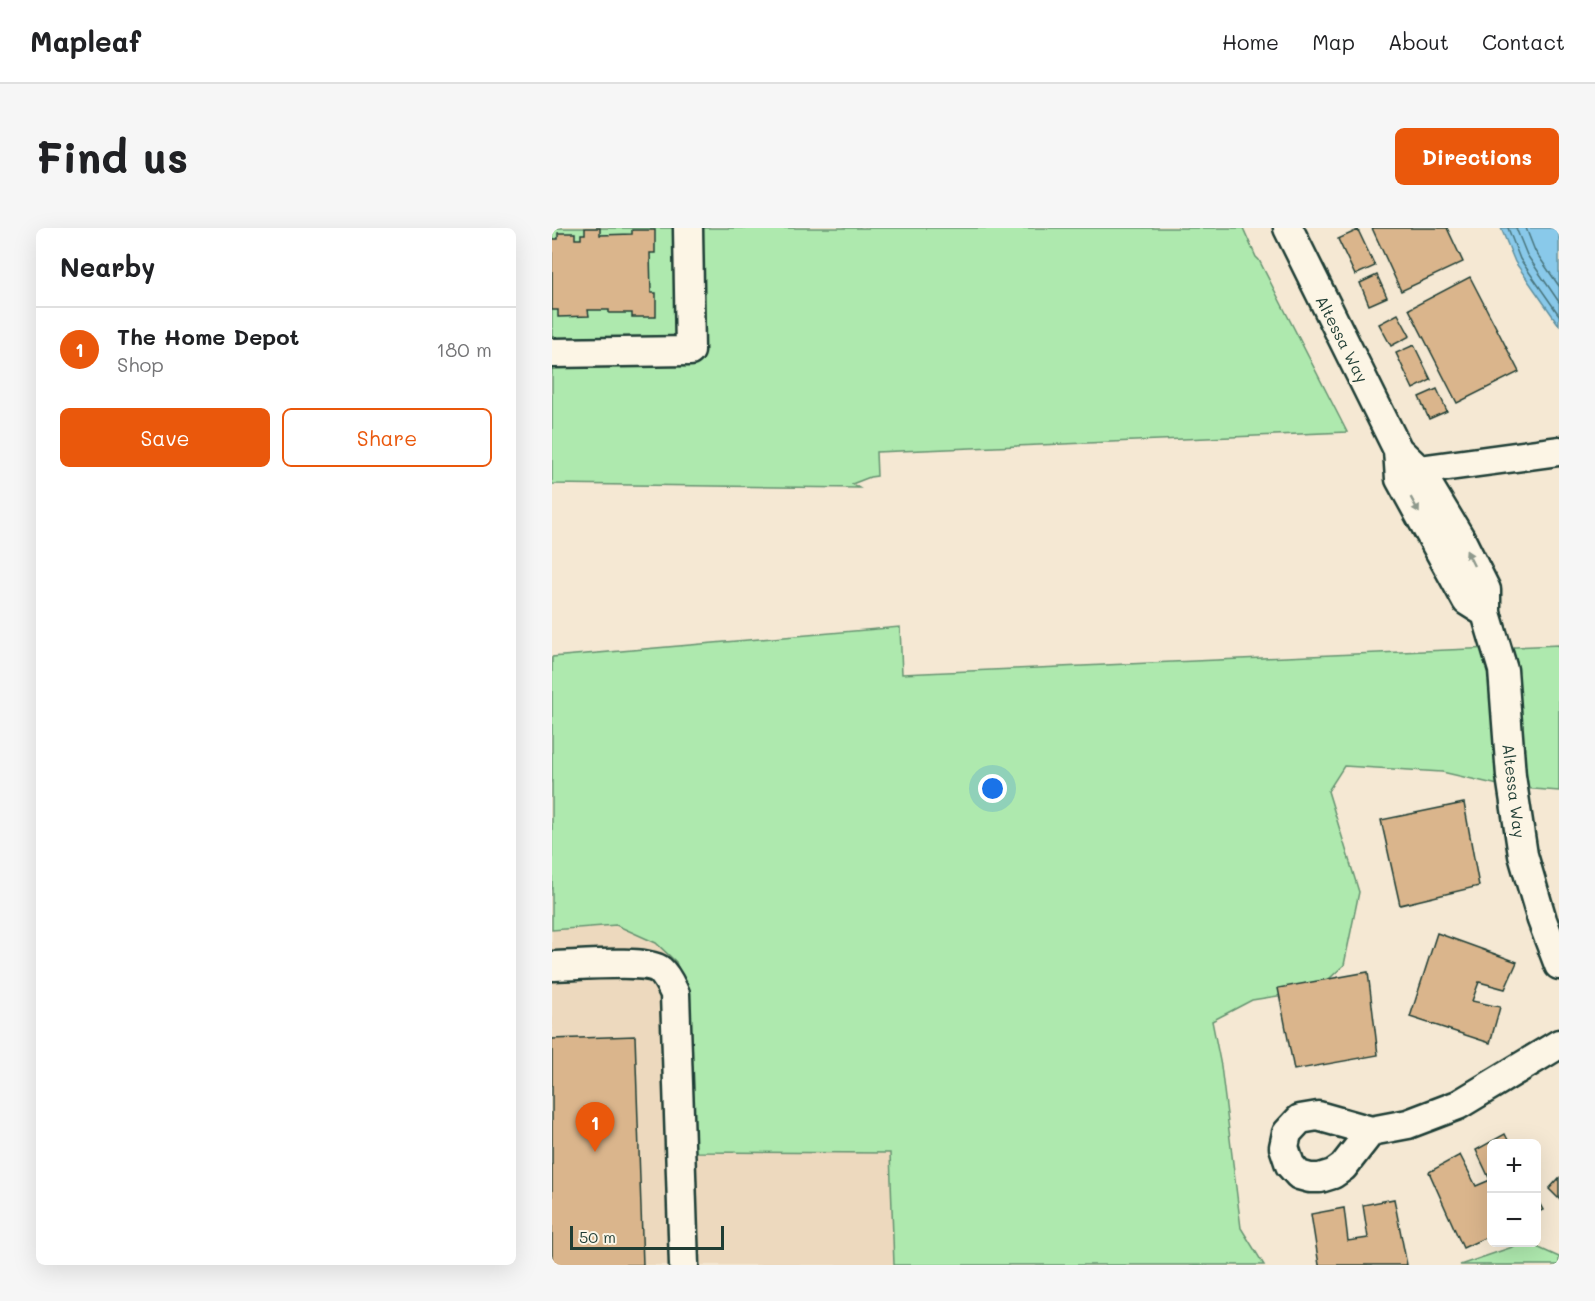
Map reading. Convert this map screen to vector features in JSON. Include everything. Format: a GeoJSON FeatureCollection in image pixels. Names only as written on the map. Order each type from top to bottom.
{"type":"FeatureCollection","features":[{"type":"Feature","properties":{"kind":"street"},"geometry":{"type":"LineString","coordinates":[[552,354],[690,351],[688,228]]}},
{"type":"Feature","properties":{"kind":"street","name":"Altessa Way"},"geometry":{"type":"LineString","coordinates":[[1288,228],[1398,450],[1419,470],[1460,538],[1486,590],[1486,613],[1503,670],[1510,776],[1523,855],[1542,920],[1559,965]]}},
{"type":"Feature","properties":{"kind":"street","name":"Altessa Way"},"geometry":{"type":"LineString","coordinates":[[1398,450],[1400,478],[1467,601],[1486,613]]}},
{"type":"Feature","properties":{"kind":"street"},"geometry":{"type":"LineString","coordinates":[[1419,470],[1559,451]]}},
{"type":"Feature","properties":{"kind":"street"},"geometry":{"type":"LineString","coordinates":[[552,966],[641,964],[659,968],[675,994],[684,1265]]}},
{"type":"Feature","properties":{"kind":"street"},"geometry":{"type":"LineString","coordinates":[[1371,1131],[1408,1124],[1458,1106],[1559,1044]]}},
{"type":"Feature","properties":{"kind":"shaded area"},"geometry":{"type":"Polygon","coordinates":[[[616,925],[656,943],[676,962],[686,991],[695,1152],[890,1153],[894,1265],[552,1265],[552,930],[616,925]]]}},
{"type":"Feature","properties":{"kind":"green space"},"geometry":{"type":"Polygon","coordinates":[[[552,228],[1243,228],[1347,432],[876,452],[877,476],[852,484],[859,488],[552,484],[552,228]]]}},
{"type":"Feature","properties":{"kind":"green space"},"geometry":{"type":"Polygon","coordinates":[[[900,627],[902,674],[1559,645],[1559,791],[1507,787],[1442,772],[1344,766],[1328,791],[1359,892],[1344,965],[1317,990],[1252,1000],[1212,1021],[1221,1066],[1241,1228],[1264,1265],[894,1265],[890,1153],[695,1152],[686,991],[676,962],[656,943],[616,925],[552,930],[552,657],[900,627]]]}},
{"type":"Feature","properties":{"kind":"green space"},"geometry":{"type":"Polygon","coordinates":[[[1512,1247],[1537,1247],[1559,1257],[1559,1265],[1460,1265],[1512,1247]]]}},
{"type":"Feature","properties":{"kind":"water"},"geometry":{"type":"Polygon","coordinates":[[[1501,228],[1559,228],[1559,325],[1515,262],[1501,228]]]}},
{"type":"Feature","properties":{"kind":"building"},"geometry":{"type":"Polygon","coordinates":[[[585,228],[600,228],[600,235],[632,234],[632,230],[655,230],[655,253],[650,253],[651,293],[656,293],[656,317],[632,317],[632,313],[588,310],[589,316],[558,317],[558,310],[552,310],[552,239],[558,239],[558,233],[575,233],[575,239],[581,239],[581,234],[585,234],[585,228]]]}},
{"type":"Feature","properties":{"kind":"building"},"geometry":{"type":"Polygon","coordinates":[[[1372,228],[1447,228],[1463,262],[1401,291],[1372,228]]]}},
{"type":"Feature","properties":{"kind":"building"},"geometry":{"type":"Polygon","coordinates":[[[1358,230],[1375,266],[1355,275],[1338,239],[1358,230]]]}},
{"type":"Feature","properties":{"kind":"building"},"geometry":{"type":"Polygon","coordinates":[[[1377,275],[1387,297],[1369,305],[1360,283],[1377,275]]]}},
{"type":"Feature","properties":{"kind":"building"},"geometry":{"type":"Polygon","coordinates":[[[1470,277],[1519,372],[1457,403],[1409,309],[1470,277]]]}},
{"type":"Feature","properties":{"kind":"building"},"geometry":{"type":"Polygon","coordinates":[[[1398,314],[1410,336],[1391,346],[1379,324],[1398,314]]]}},
{"type":"Feature","properties":{"kind":"building"},"geometry":{"type":"Polygon","coordinates":[[[1414,345],[1431,380],[1413,389],[1396,353],[1414,345]]]}},
{"type":"Feature","properties":{"kind":"building"},"geometry":{"type":"Polygon","coordinates":[[[1437,389],[1447,411],[1429,419],[1419,397],[1437,389]]]}},
{"type":"Feature","properties":{"kind":"building"},"geometry":{"type":"Polygon","coordinates":[[[1464,803],[1479,886],[1400,905],[1381,820],[1464,803]]]}},
{"type":"Feature","properties":{"kind":"building"},"geometry":{"type":"Polygon","coordinates":[[[1437,933],[1517,962],[1505,989],[1479,982],[1472,1001],[1500,1007],[1490,1043],[1410,1017],[1437,933]]]}},
{"type":"Feature","properties":{"kind":"building"},"geometry":{"type":"Polygon","coordinates":[[[1368,972],[1378,1055],[1294,1070],[1278,988],[1368,972]]]}},
{"type":"Feature","properties":{"kind":"building"},"geometry":{"type":"Polygon","coordinates":[[[635,1036],[643,1265],[552,1265],[552,1039],[635,1036]]]}},
{"type":"Feature","properties":{"kind":"building"},"geometry":{"type":"Polygon","coordinates":[[[1505,1134],[1508,1139],[1496,1139],[1505,1134]]]}},
{"type":"Feature","properties":{"kind":"building"},"geometry":{"type":"Polygon","coordinates":[[[1487,1144],[1487,1174],[1476,1150],[1487,1144]]]}},
{"type":"Feature","properties":{"kind":"building"},"geometry":{"type":"Polygon","coordinates":[[[1460,1155],[1476,1186],[1487,1181],[1487,1237],[1463,1248],[1429,1172],[1460,1155]]]}},
{"type":"Feature","properties":{"kind":"building"},"geometry":{"type":"Polygon","coordinates":[[[1559,1178],[1559,1199],[1549,1189],[1559,1178]]]}},
{"type":"Feature","properties":{"kind":"building"},"geometry":{"type":"Polygon","coordinates":[[[1394,1199],[1407,1265],[1319,1265],[1311,1214],[1344,1208],[1348,1241],[1368,1238],[1363,1205],[1394,1199]]]}},
{"type":"Feature","properties":{"kind":"place","name":"The Home Depot"},"geometry":{"type":"Point","coordinates":[595,1152]}}]}
